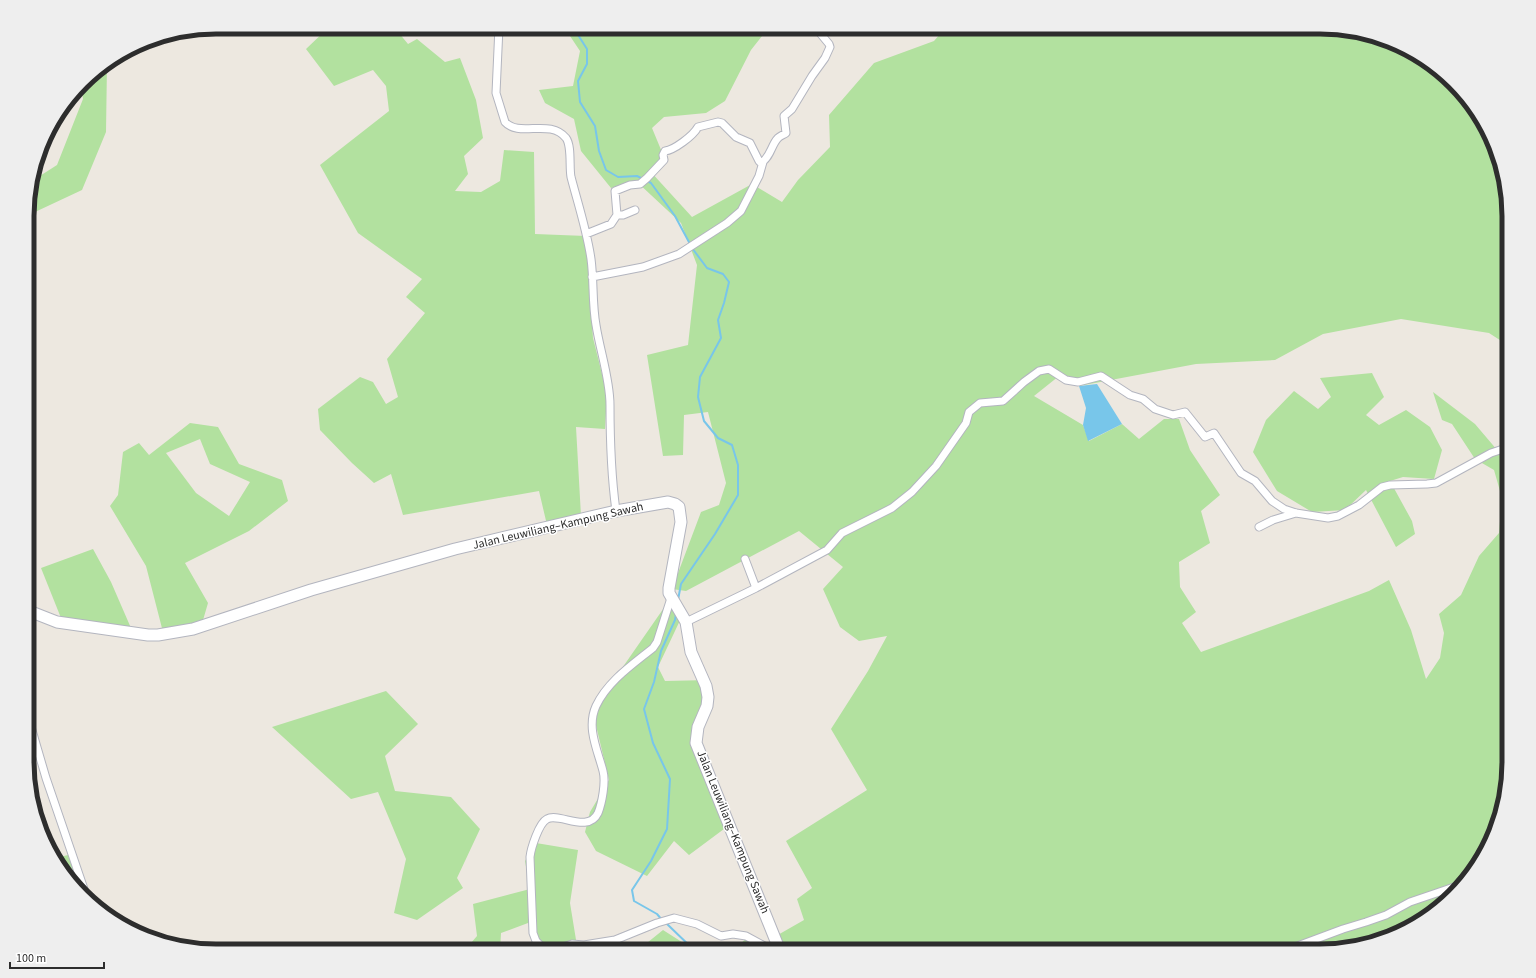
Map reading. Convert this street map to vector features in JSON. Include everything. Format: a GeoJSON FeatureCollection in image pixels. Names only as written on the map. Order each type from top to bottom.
{"type":"FeatureCollection","features":[{"type":"Feature","properties":{"kind":"main road","name":"Jalan Leuwiliang–Kampung Sawah"},"geometry":{"type":"LineString","coordinates":[[34,613],[57,622],[148,635],[170,634],[193,629],[311,590],[455,549],[616,510],[668,502],[675,504],[679,507],[681,522],[669,588],[672,600],[684,617],[691,652],[706,686],[708,697],[707,706],[698,727],[696,743],[777,944]]}},
{"type":"Feature","properties":{"kind":"street"},"geometry":{"type":"LineString","coordinates":[[499,34],[496,93],[505,122],[508,126],[516,128],[552,129],[560,132],[566,138],[569,148],[570,169],[591,260],[596,324],[610,405],[609,450],[616,510]]}},
{"type":"Feature","properties":{"kind":"street"},"geometry":{"type":"LineString","coordinates":[[592,277],[650,265],[679,254],[727,223],[741,211],[759,176],[763,162],[767,158],[778,137],[786,133],[784,116],[792,109],[825,58],[830,47],[821,34]]}},
{"type":"Feature","properties":{"kind":"street"},"geometry":{"type":"LineString","coordinates":[[586,234],[612,224],[617,215],[615,191],[630,185],[640,184],[664,160],[663,155],[665,151],[677,146],[698,128],[718,122],[725,125],[736,137],[750,143],[759,161],[761,163],[763,162]]}},
{"type":"Feature","properties":{"kind":"street"},"geometry":{"type":"LineString","coordinates":[[617,215],[623,215],[634,210]]}},
{"type":"Feature","properties":{"kind":"street"},"geometry":{"type":"LineString","coordinates":[[684,617],[756,588],[827,550],[842,533],[892,508],[912,492],[936,466],[966,423],[969,412],[980,403],[1002,402],[1024,382],[1039,371],[1049,369],[1066,380],[1078,382],[1101,376],[1130,395],[1143,399],[1155,409],[1173,415],[1184,412],[1205,437],[1214,433],[1241,473],[1255,481],[1272,501],[1284,509],[1296,513],[1328,518],[1338,516],[1360,505],[1382,487],[1390,485],[1436,483],[1491,453],[1502,449]]}},
{"type":"Feature","properties":{"kind":"street"},"geometry":{"type":"LineString","coordinates":[[1259,527],[1273,520],[1296,513]]}},
{"type":"Feature","properties":{"kind":"street"},"geometry":{"type":"LineString","coordinates":[[745,559],[756,588]]}},
{"type":"Feature","properties":{"kind":"street"},"geometry":{"type":"LineString","coordinates":[[539,944],[533,933],[530,857],[531,847],[543,822],[546,819],[556,818],[581,823],[595,817],[598,812],[604,780],[593,733],[593,714],[596,706],[614,680],[653,648],[657,642],[672,600]]}},
{"type":"Feature","properties":{"kind":"street"},"geometry":{"type":"LineString","coordinates":[[34,737],[46,778],[84,887]]}},
{"type":"Feature","properties":{"kind":"street"},"geometry":{"type":"LineString","coordinates":[[1302,944],[1343,928],[1386,915],[1410,902],[1452,888]]}},
{"type":"Feature","properties":{"kind":"street"},"geometry":{"type":"LineString","coordinates":[[590,944],[615,940],[674,918],[698,924],[721,936],[733,934],[746,936],[761,944]]}},
{"type":"Feature","properties":{"kind":"green space"},"geometry":{"type":"Polygon","coordinates":[[[322,34],[400,34],[408,44],[417,39],[445,62],[460,58],[476,100],[483,138],[464,156],[468,174],[455,191],[481,192],[500,181],[504,150],[534,152],[535,234],[586,236],[593,338],[607,394],[605,429],[576,427],[581,516],[547,525],[539,491],[403,515],[391,474],[374,483],[320,430],[318,409],[360,377],[373,382],[386,404],[398,397],[387,359],[425,313],[406,297],[422,279],[358,233],[320,165],[389,111],[386,86],[373,70],[334,86],[306,49],[322,34]]]}},
{"type":"Feature","properties":{"kind":"green space"},"geometry":{"type":"Polygon","coordinates":[[[569,34],[764,34],[751,50],[725,101],[706,113],[664,117],[652,128],[664,157],[650,171],[692,217],[752,184],[782,202],[798,180],[830,147],[829,115],[874,63],[934,41],[940,34],[1332,34],[1356,37],[1390,48],[1411,58],[1449,87],[1478,125],[1488,146],[1499,180],[1502,204],[1502,341],[1489,333],[1401,319],[1323,334],[1275,360],[1196,364],[1079,386],[1059,376],[1034,396],[1083,425],[1089,441],[1122,424],[1139,439],[1164,419],[1179,419],[1190,450],[1220,495],[1201,511],[1210,543],[1179,562],[1180,587],[1196,612],[1182,623],[1201,652],[1369,591],[1389,580],[1411,630],[1426,679],[1440,658],[1444,633],[1439,614],[1461,595],[1479,556],[1499,533],[1502,498],[1502,774],[1499,798],[1488,832],[1478,853],[1449,891],[1411,920],[1390,930],[1356,941],[1332,944],[778,944],[776,936],[804,920],[797,899],[812,888],[786,841],[867,790],[831,729],[868,671],[887,636],[859,641],[840,627],[823,589],[843,567],[799,531],[686,591],[672,589],[701,512],[719,505],[726,483],[708,412],[684,415],[683,455],[663,456],[647,355],[688,345],[697,265],[681,223],[636,181],[611,188],[581,151],[574,119],[545,103],[539,90],[573,86],[580,51],[569,34]]]}},
{"type":"Feature","properties":{"kind":"green space"},"geometry":{"type":"Polygon","coordinates":[[[107,71],[106,132],[82,190],[34,213],[38,177],[57,165],[83,99],[82,93],[107,71]]]}},
{"type":"Feature","properties":{"kind":"green space"},"geometry":{"type":"Polygon","coordinates":[[[1372,373],[1384,397],[1366,415],[1379,425],[1406,410],[1430,427],[1442,450],[1434,479],[1403,477],[1390,481],[1412,521],[1415,534],[1396,547],[1366,490],[1345,510],[1312,512],[1277,491],[1253,452],[1266,420],[1294,391],[1318,409],[1331,397],[1320,378],[1372,373]]]}},
{"type":"Feature","properties":{"kind":"green space"},"geometry":{"type":"Polygon","coordinates":[[[1433,392],[1475,424],[1502,456],[1502,498],[1494,470],[1475,459],[1452,424],[1442,420],[1433,392]]]}},
{"type":"Feature","properties":{"kind":"green space"},"geometry":{"type":"Polygon","coordinates":[[[190,423],[218,427],[239,464],[282,480],[288,501],[249,531],[185,563],[208,603],[201,627],[164,636],[146,566],[110,506],[118,495],[123,452],[139,443],[149,455],[190,423]],[[200,439],[166,453],[196,493],[229,516],[250,482],[210,464],[200,439]]]}},
{"type":"Feature","properties":{"kind":"green space"},"geometry":{"type":"Polygon","coordinates":[[[93,549],[111,582],[134,635],[63,623],[41,568],[93,549]]]}},
{"type":"Feature","properties":{"kind":"green space"},"geometry":{"type":"Polygon","coordinates":[[[668,602],[683,614],[658,667],[665,681],[710,680],[709,707],[694,740],[728,826],[689,855],[674,841],[647,876],[596,851],[585,832],[590,812],[609,780],[594,717],[611,684],[668,602]]]}},
{"type":"Feature","properties":{"kind":"green space"},"geometry":{"type":"Polygon","coordinates":[[[386,691],[418,724],[385,756],[395,791],[451,797],[480,829],[457,878],[463,888],[417,920],[394,913],[406,859],[378,792],[351,799],[272,727],[386,691]]]}},
{"type":"Feature","properties":{"kind":"green space"},"geometry":{"type":"Polygon","coordinates":[[[536,843],[578,850],[570,903],[577,944],[536,944],[536,920],[501,933],[500,944],[470,944],[477,936],[473,904],[530,889],[525,861],[536,843]]]}},
{"type":"Feature","properties":{"kind":"green space"},"geometry":{"type":"Polygon","coordinates":[[[68,855],[76,878],[72,873],[61,857],[68,855]]]}},
{"type":"Feature","properties":{"kind":"green space"},"geometry":{"type":"Polygon","coordinates":[[[663,930],[685,944],[646,944],[663,930]]]}},
{"type":"Feature","properties":{"kind":"green space"},"geometry":{"type":"Polygon","coordinates":[[[748,937],[766,944],[740,944],[748,937]]]}},
{"type":"Feature","properties":{"kind":"water"},"geometry":{"type":"Polygon","coordinates":[[[1097,384],[1122,424],[1088,441],[1083,425],[1086,408],[1079,386],[1097,384]]]}},
{"type":"Feature","properties":{"kind":"waterway"},"geometry":{"type":"LineString","coordinates":[[577,34],[587,49],[587,64],[578,81],[580,102],[595,126],[599,151],[606,170],[618,177],[637,176],[643,179]]}},
{"type":"Feature","properties":{"kind":"waterway"},"geometry":{"type":"LineString","coordinates":[[647,181],[651,183],[675,216],[690,244]]}},
{"type":"Feature","properties":{"kind":"waterway"},"geometry":{"type":"LineString","coordinates":[[678,600],[681,584],[715,534],[738,495],[738,465],[732,445],[718,438],[704,421],[698,397],[700,377],[721,338],[718,320],[729,282],[723,274],[707,268],[692,248]]}},
{"type":"Feature","properties":{"kind":"waterway"},"geometry":{"type":"LineString","coordinates":[[662,920],[657,914],[634,901],[632,890],[651,861],[667,829],[670,779],[653,743],[644,709],[654,682],[661,651],[675,620],[676,614]]}},
{"type":"Feature","properties":{"kind":"waterway"},"geometry":{"type":"LineString","coordinates":[[666,923],[688,944]]}}]}
